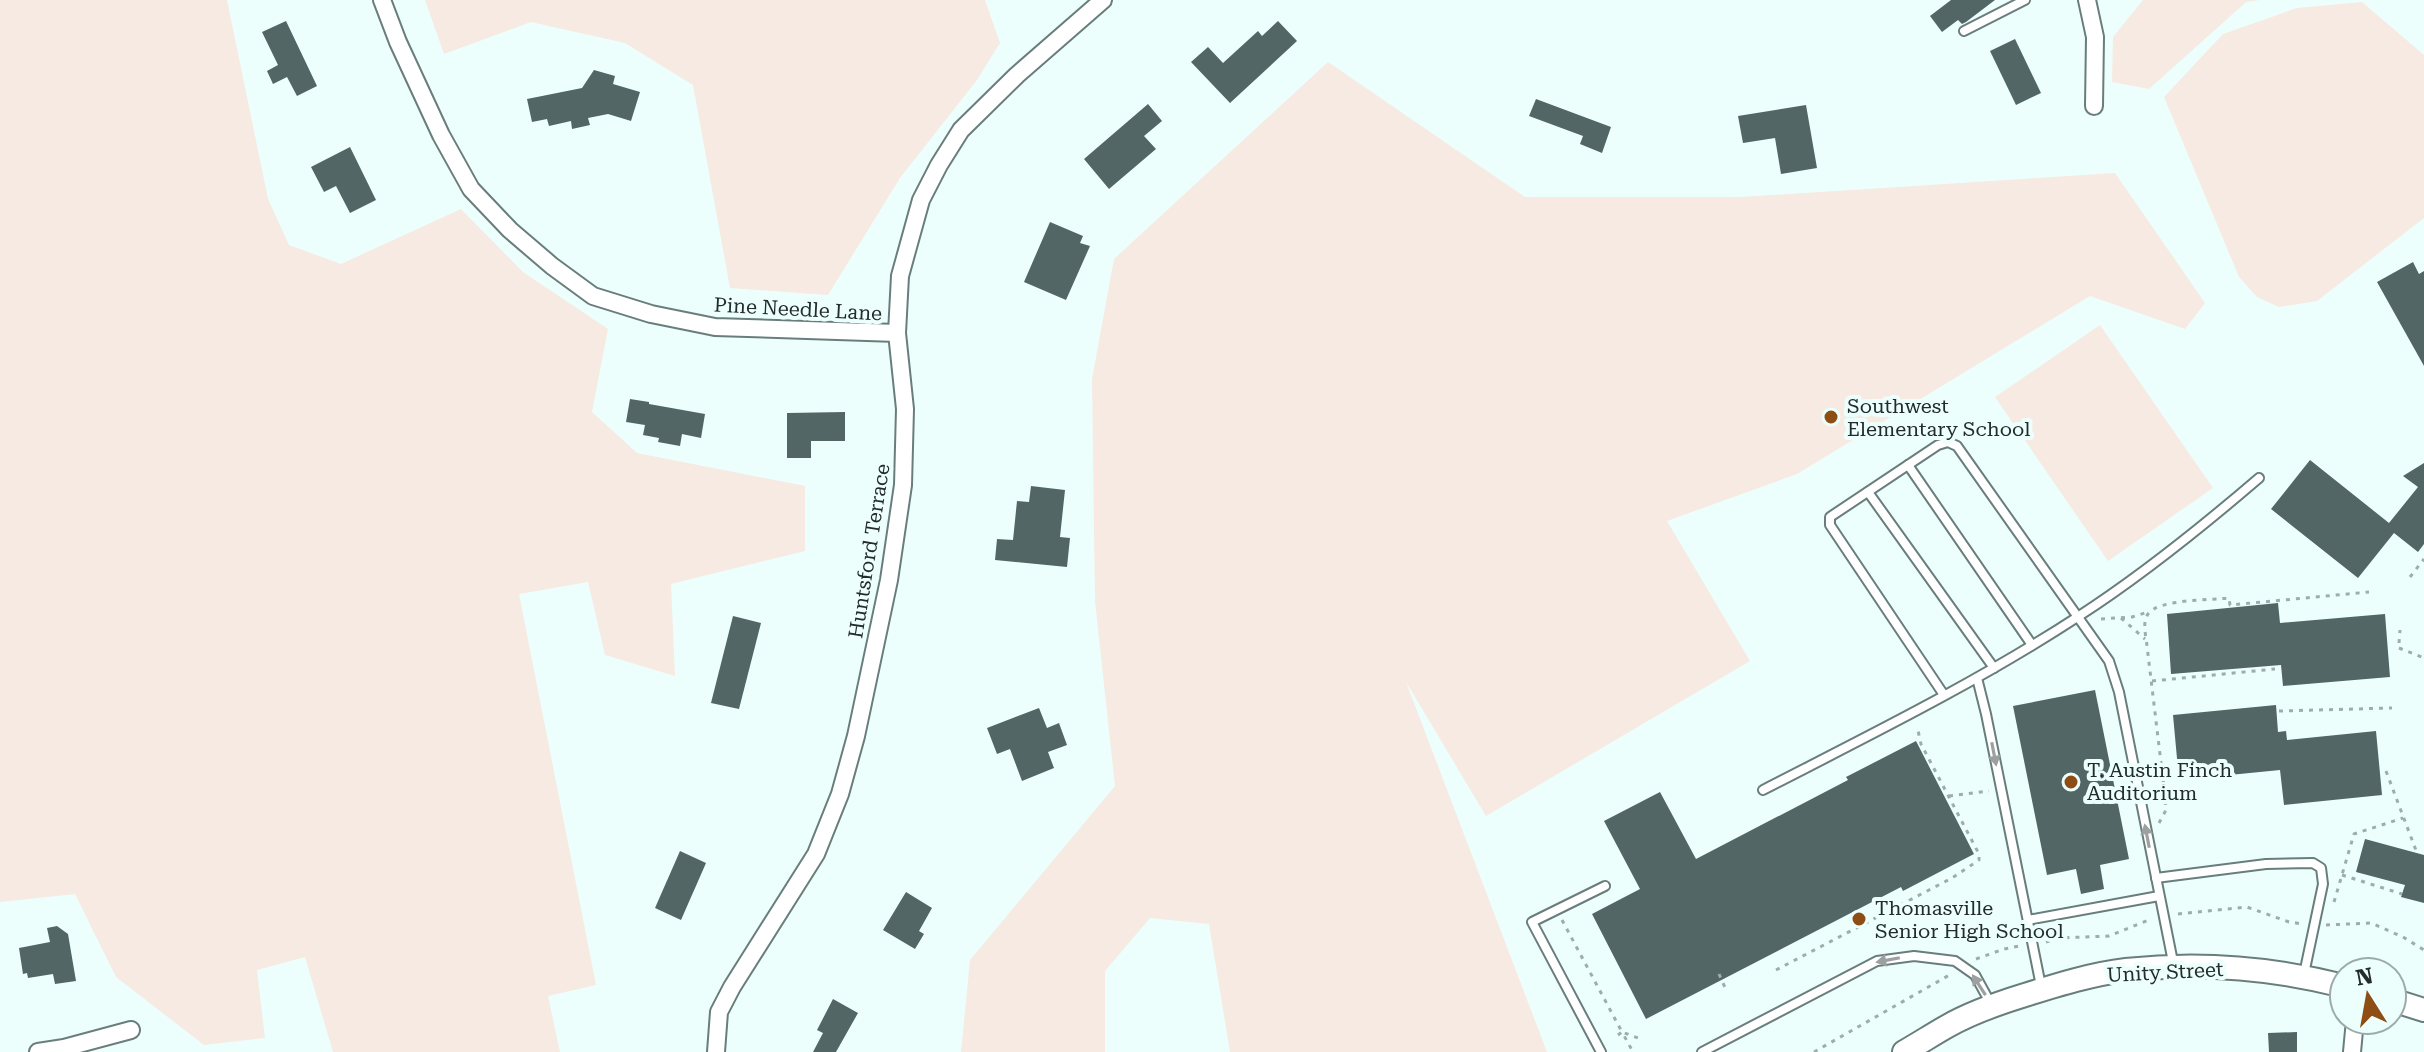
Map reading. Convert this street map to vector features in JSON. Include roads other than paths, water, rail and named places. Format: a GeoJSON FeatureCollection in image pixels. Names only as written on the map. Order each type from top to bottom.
{"type":"FeatureCollection","features":[{"type":"Feature","properties":{"kind":"street","name":"Pine Needle Lane"},"geometry":{"type":"LineString","coordinates":[[382,0],[441,135],[471,189],[510,230],[593,296],[651,314],[715,327],[897,333]]}},
{"type":"Feature","properties":{"kind":"street","name":"Huntsford Terrace"},"geometry":{"type":"LineString","coordinates":[[716,1052],[719,1012],[816,854],[840,794],[856,736],[889,580],[903,485],[905,409],[897,333],[900,276],[921,200],[961,130],[1017,75],[1103,0]]}},
{"type":"Feature","properties":{"kind":"street"},"geometry":{"type":"LineString","coordinates":[[2087,0],[2095,37],[2094,106]]}},
{"type":"Feature","properties":{"kind":"street","name":"Unity Street"},"geometry":{"type":"LineString","coordinates":[[1904,1052],[1948,1025],[1993,1006],[2042,990],[2124,970],[2174,967],[2256,969],[2328,982]]}},
{"type":"Feature","properties":{"kind":"street"},"geometry":{"type":"LineString","coordinates":[[38,1052],[131,1030]]}},
{"type":"Feature","properties":{"kind":"lane"},"geometry":{"type":"LineString","coordinates":[[1964,31],[2025,0]]}},
{"type":"Feature","properties":{"kind":"lane"},"geometry":{"type":"LineString","coordinates":[[1944,695],[1830,525],[1830,517],[1938,445],[1948,442],[1957,446],[2109,661],[2119,692],[2174,967]]}},
{"type":"Feature","properties":{"kind":"lane"},"geometry":{"type":"LineString","coordinates":[[1908,465],[2032,645]]}},
{"type":"Feature","properties":{"kind":"lane"},"geometry":{"type":"LineString","coordinates":[[1763,790],[1977,678],[2077,618],[2219,513],[2259,478]]}},
{"type":"Feature","properties":{"kind":"lane"},"geometry":{"type":"LineString","coordinates":[[1868,492],[1994,668]]}},
{"type":"Feature","properties":{"kind":"lane"},"geometry":{"type":"LineString","coordinates":[[1977,678],[2042,990]]}},
{"type":"Feature","properties":{"kind":"lane"},"geometry":{"type":"LineString","coordinates":[[2156,878],[2266,864],[2313,863],[2321,868],[2323,884],[2303,976]]}},
{"type":"Feature","properties":{"kind":"lane"},"geometry":{"type":"LineString","coordinates":[[1601,1052],[1532,922],[1605,886]]}},
{"type":"Feature","properties":{"kind":"lane"},"geometry":{"type":"LineString","coordinates":[[2028,920],[2159,896]]}},
{"type":"Feature","properties":{"kind":"lane"},"geometry":{"type":"LineString","coordinates":[[1702,1052],[1877,961],[1914,956],[1955,961],[1975,975],[1993,1006]]}},
{"type":"Feature","properties":{"kind":"place","name":"Southwest Elementary School"},"geometry":{"type":"Point","coordinates":[1831,417]}},
{"type":"Feature","properties":{"kind":"place","name":"T. Austin Finch Auditorium"},"geometry":{"type":"Point","coordinates":[2071,782]}},
{"type":"Feature","properties":{"kind":"place","name":"Thomasville Senior High School"},"geometry":{"type":"Point","coordinates":[1859,919]}}]}
